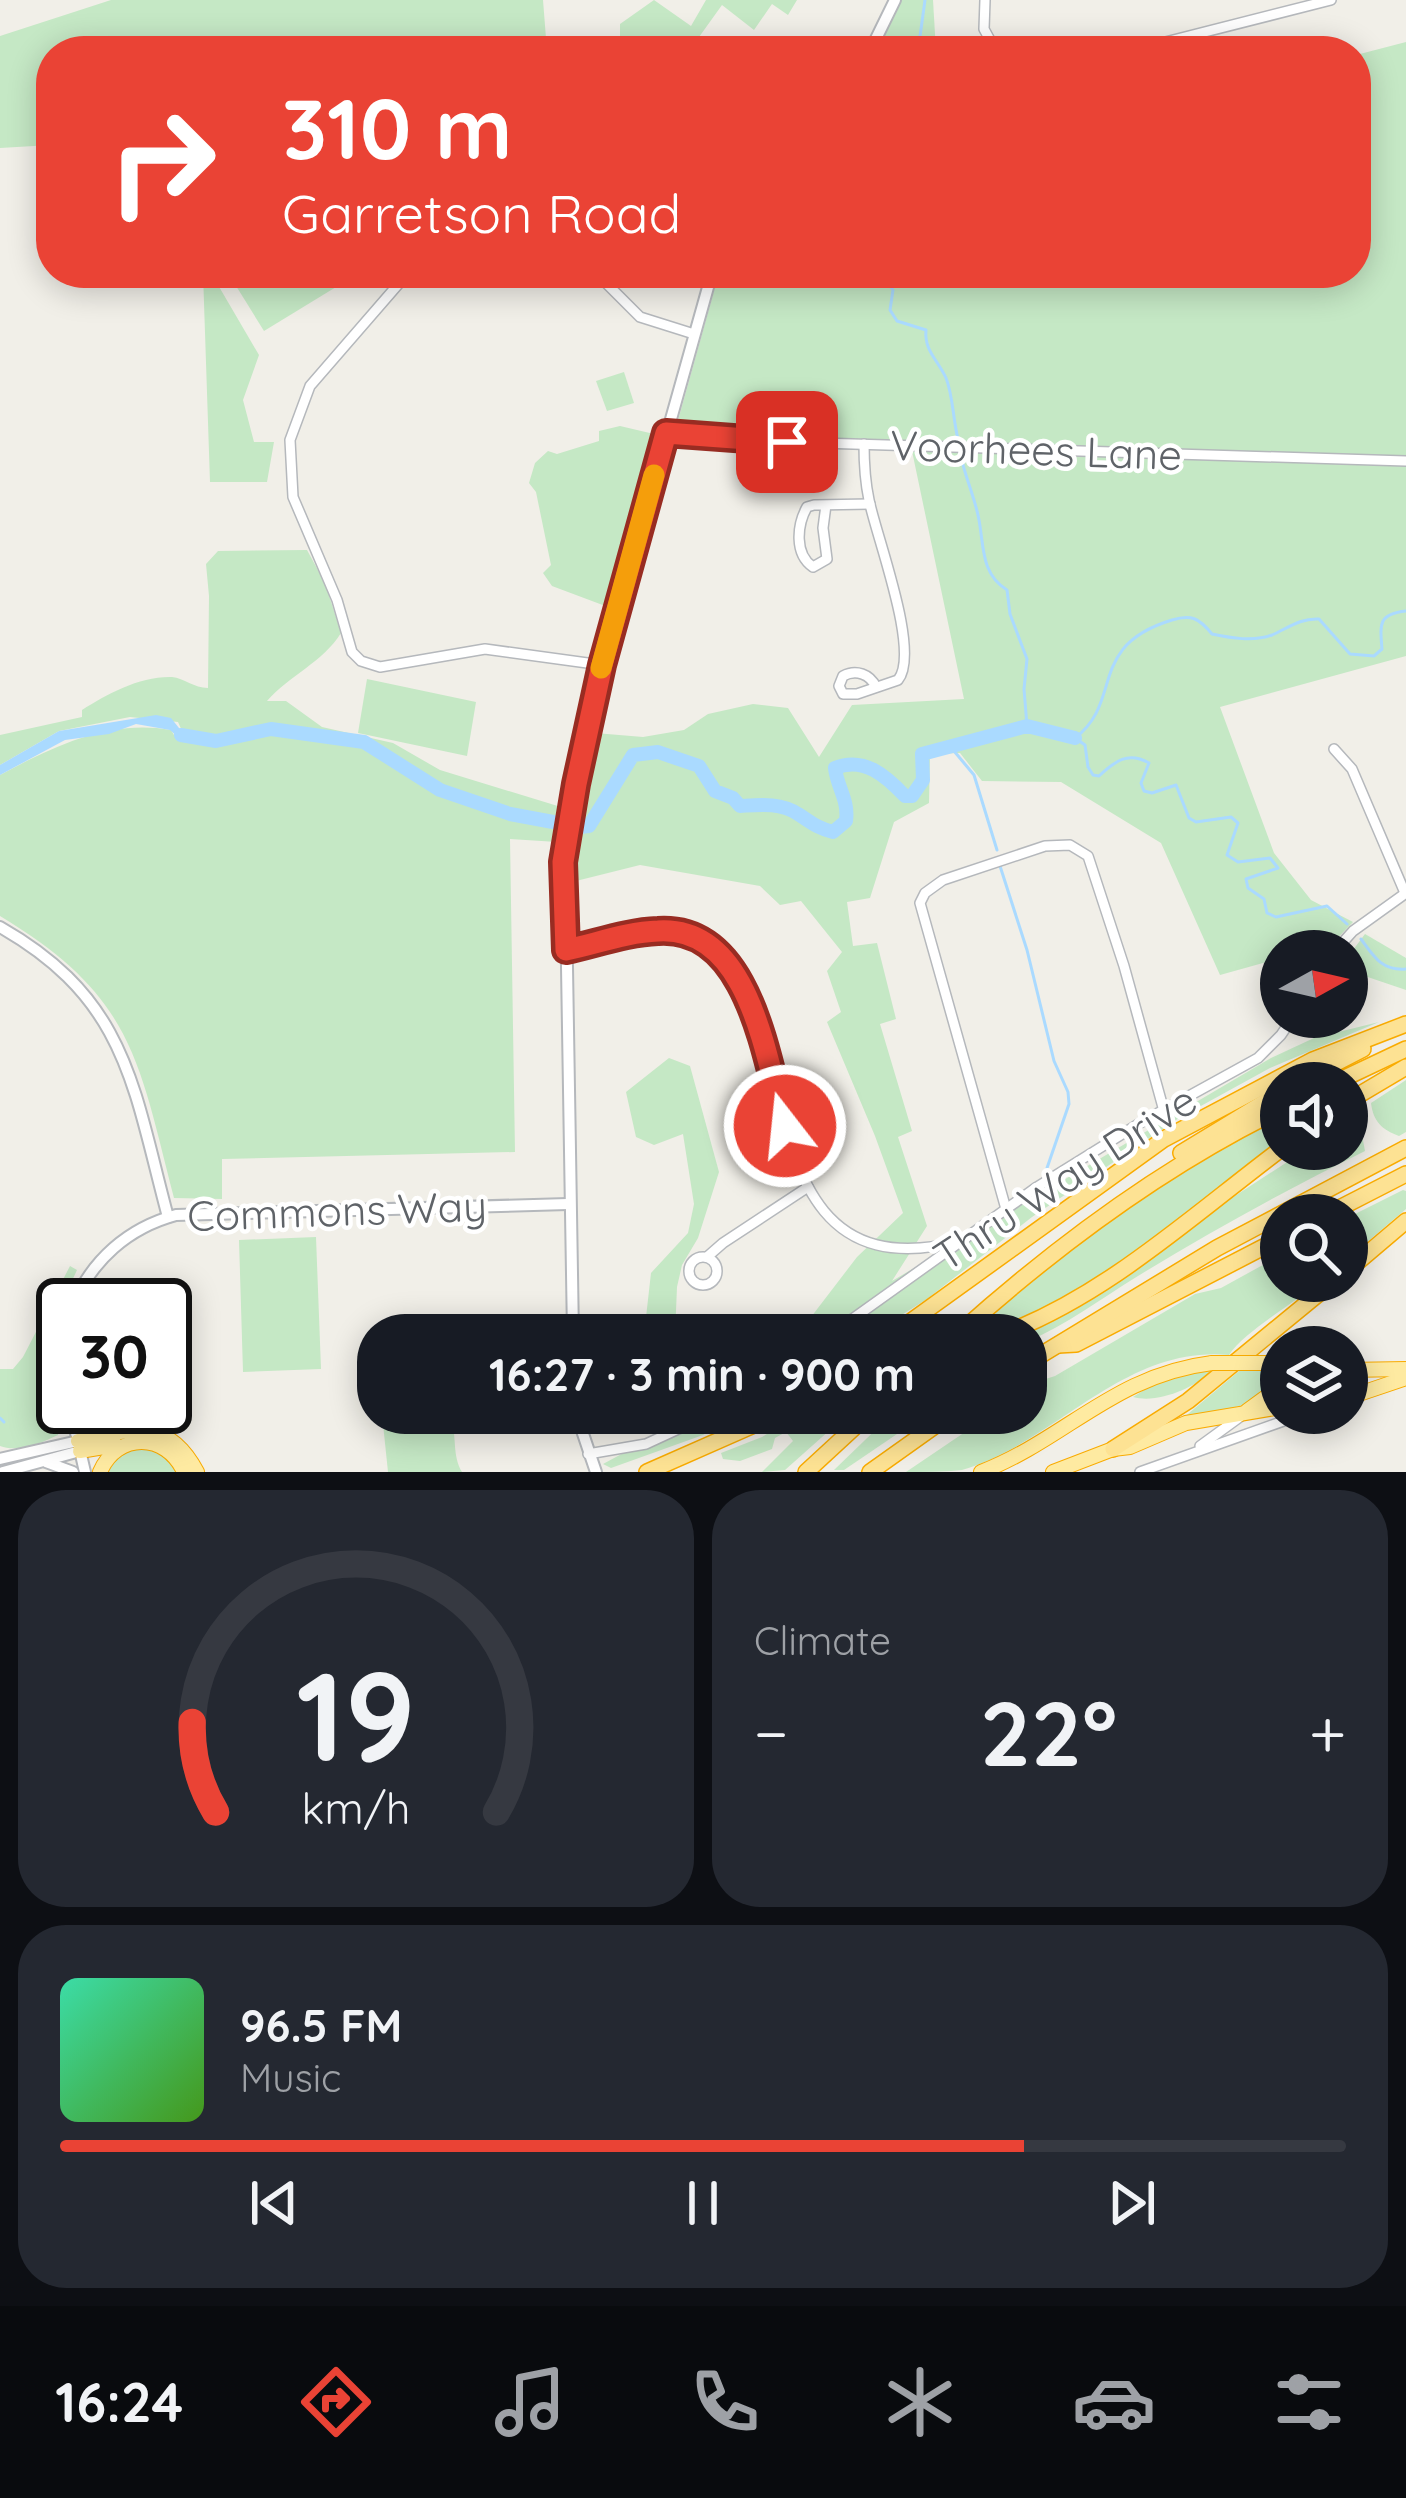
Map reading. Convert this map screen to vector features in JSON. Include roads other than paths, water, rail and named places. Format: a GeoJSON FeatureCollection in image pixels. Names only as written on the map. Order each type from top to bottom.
{"type":"FeatureCollection","features":[{"type":"Feature","properties":{"kind":"highway"},"geometry":{"type":"LineString","coordinates":[[1337,1062],[1406,1026]]}},
{"type":"Feature","properties":{"kind":"highway"},"geometry":{"type":"LineString","coordinates":[[921,1314],[1164,1138],[1313,1060],[1406,1026]]}},
{"type":"Feature","properties":{"kind":"highway"},"geometry":{"type":"LineString","coordinates":[[1368,1067],[1406,1049]]}},
{"type":"Feature","properties":{"kind":"highway"},"geometry":{"type":"LineString","coordinates":[[1368,1089],[1406,1066]]}},
{"type":"Feature","properties":{"kind":"highway"},"geometry":{"type":"LineString","coordinates":[[1080,1231],[1156,1170],[1260,1105]]}},
{"type":"Feature","properties":{"kind":"highway"},"geometry":{"type":"LineString","coordinates":[[982,1314],[1080,1231],[1177,1167],[1260,1121]]}},
{"type":"Feature","properties":{"kind":"highway"},"geometry":{"type":"LineString","coordinates":[[1047,1350],[1217,1248],[1406,1148]]}},
{"type":"Feature","properties":{"kind":"highway"},"geometry":{"type":"LineString","coordinates":[[1045,1314],[1086,1294],[1260,1165]]}},
{"type":"Feature","properties":{"kind":"highway"},"geometry":{"type":"LineString","coordinates":[[1367,1194],[1406,1174]]}},
{"type":"Feature","properties":{"kind":"highway"},"geometry":{"type":"LineString","coordinates":[[1368,1253],[1406,1221]]}},
{"type":"Feature","properties":{"kind":"highway"},"geometry":{"type":"LineString","coordinates":[[1055,1345],[1076,1344],[1260,1249]]}},
{"type":"Feature","properties":{"kind":"highway"},"geometry":{"type":"LineString","coordinates":[[1053,1472],[1113,1448],[1189,1401],[1309,1302]]}},
{"type":"Feature","properties":{"kind":"highway"},"geometry":{"type":"LineString","coordinates":[[981,1472],[1017,1456],[1121,1390],[1157,1375],[1212,1363],[1260,1363]]}},
{"type":"Feature","properties":{"kind":"highway"},"geometry":{"type":"LineString","coordinates":[[1368,1371],[1406,1373]]}},
{"type":"Feature","properties":{"kind":"highway"},"geometry":{"type":"LineString","coordinates":[[1369,1390],[1406,1373]]}},
{"type":"Feature","properties":{"kind":"highway"},"geometry":{"type":"LineString","coordinates":[[1368,1377],[1369,1390]]}},
{"type":"Feature","properties":{"kind":"highway"},"geometry":{"type":"LineString","coordinates":[[1246,1412],[1260,1402]]}},
{"type":"Feature","properties":{"kind":"highway"},"geometry":{"type":"LineString","coordinates":[[1113,1448],[1130,1447],[1194,1420],[1260,1410]]}},
{"type":"Feature","properties":{"kind":"highway"},"geometry":{"type":"LineString","coordinates":[[79,1446],[134,1430],[158,1432],[184,1450],[196,1472]]}},
{"type":"Feature","properties":{"kind":"highway"},"geometry":{"type":"LineString","coordinates":[[709,1445],[728,1434]]}},
{"type":"Feature","properties":{"kind":"highway"},"geometry":{"type":"LineString","coordinates":[[647,1472],[734,1434]]}},
{"type":"Feature","properties":{"kind":"highway"},"geometry":{"type":"LineString","coordinates":[[806,1472],[847,1434]]}},
{"type":"Feature","properties":{"kind":"highway"},"geometry":{"type":"LineString","coordinates":[[870,1472],[923,1434]]}},
{"type":"Feature","properties":{"kind":"highway"},"geometry":{"type":"LineString","coordinates":[[100,1472],[107,1457],[122,1444]]}},
{"type":"Feature","properties":{"kind":"highway"},"geometry":{"type":"LineString","coordinates":[[79,1446],[158,1444],[176,1457],[184,1472]]}},
{"type":"Feature","properties":{"kind":"street"},"geometry":{"type":"LineString","coordinates":[[877,36],[895,0]]}},
{"type":"Feature","properties":{"kind":"street"},"geometry":{"type":"LineString","coordinates":[[985,0],[989,36]]}},
{"type":"Feature","properties":{"kind":"street"},"geometry":{"type":"LineString","coordinates":[[1187,36],[1330,0]]}},
{"type":"Feature","properties":{"kind":"street"},"geometry":{"type":"LineString","coordinates":[[395,288],[310,386],[290,440],[293,496],[337,601],[352,652],[366,664],[380,667],[484,649],[602,665]]}},
{"type":"Feature","properties":{"kind":"street"},"geometry":{"type":"LineString","coordinates":[[611,288],[640,316],[694,334]]}},
{"type":"Feature","properties":{"kind":"street"},"geometry":{"type":"LineString","coordinates":[[572,1314],[565,844],[602,665],[708,288]]}},
{"type":"Feature","properties":{"kind":"street","name":"Voorhees Lane"},"geometry":{"type":"LineString","coordinates":[[666,433],[1406,461]]}},
{"type":"Feature","properties":{"kind":"street"},"geometry":{"type":"LineString","coordinates":[[864,444],[870,504],[906,659],[901,677],[876,687]]}},
{"type":"Feature","properties":{"kind":"street"},"geometry":{"type":"LineString","coordinates":[[826,506],[827,559],[813,567],[802,554],[801,518],[807,507],[826,506],[870,504]]}},
{"type":"Feature","properties":{"kind":"street"},"geometry":{"type":"LineString","coordinates":[[1334,748],[1352,770],[1406,893],[1354,930]]}},
{"type":"Feature","properties":{"kind":"street"},"geometry":{"type":"LineString","coordinates":[[1006,1209],[920,903],[925,893],[961,872],[1045,846],[1067,844],[1091,860],[1164,1111]]}},
{"type":"Feature","properties":{"kind":"street"},"geometry":{"type":"LineString","coordinates":[[0,927],[67,975],[111,1030],[134,1083],[168,1216]]}},
{"type":"Feature","properties":{"kind":"street"},"geometry":{"type":"LineString","coordinates":[[566,950],[659,930],[699,939],[724,958],[741,981],[796,1163],[808,1187],[843,1226],[869,1240],[922,1248],[961,1241]]}},
{"type":"Feature","properties":{"kind":"street","name":"Thru Way Drive"},"geometry":{"type":"LineString","coordinates":[[859,1314],[1006,1209],[1258,1058],[1278,1038]]}},
{"type":"Feature","properties":{"kind":"street"},"geometry":{"type":"LineString","coordinates":[[707,1257],[808,1187]]}},
{"type":"Feature","properties":{"kind":"street","name":"Commons Way"},"geometry":{"type":"LineString","coordinates":[[86,1278],[132,1234],[168,1216],[204,1211],[568,1204]]}},
{"type":"Feature","properties":{"kind":"street"},"geometry":{"type":"LineString","coordinates":[[1191,1453],[1246,1412]]}},
{"type":"Feature","properties":{"kind":"street"},"geometry":{"type":"LineString","coordinates":[[1140,1472],[1260,1429]]}},
{"type":"Feature","properties":{"kind":"street"},"geometry":{"type":"LineString","coordinates":[[76,1434],[85,1472]]}},
{"type":"Feature","properties":{"kind":"street"},"geometry":{"type":"LineString","coordinates":[[582,1434],[595,1470]]}},
{"type":"Feature","properties":{"kind":"street"},"geometry":{"type":"LineString","coordinates":[[588,1454],[646,1444],[668,1434]]}},
{"type":"Feature","properties":{"kind":"street"},"geometry":{"type":"LineString","coordinates":[[0,1459],[79,1446]]}},
{"type":"Feature","properties":{"kind":"street"},"geometry":{"type":"LineString","coordinates":[[3,1472],[79,1446]]}},
{"type":"Feature","properties":{"kind":"street"},"geometry":{"type":"LineString","coordinates":[[43,1461],[74,1472]]}},
{"type":"Feature","properties":{"kind":"water"},"geometry":{"type":"Polygon","coordinates":[[[156,715],[171,718],[183,733],[197,736],[181,740],[170,730],[136,724],[109,734],[65,740],[0,775],[0,765],[59,731],[156,715]]]}},
{"type":"Feature","properties":{"kind":"waterway"},"geometry":{"type":"LineString","coordinates":[[920,36],[925,0]]}},
{"type":"Feature","properties":{"kind":"waterway"},"geometry":{"type":"LineString","coordinates":[[892,288],[890,310],[897,321],[926,330],[929,350],[948,385],[958,439]]}},
{"type":"Feature","properties":{"kind":"waterway"},"geometry":{"type":"LineString","coordinates":[[960,452],[985,559],[992,576],[1007,590],[1010,614],[1027,659],[1027,726]]}},
{"type":"Feature","properties":{"kind":"waterway"},"geometry":{"type":"LineString","coordinates":[[1347,924],[1327,906],[1276,917],[1267,913],[1264,899],[1248,888],[1246,879],[1278,868],[1270,858],[1238,862],[1227,855],[1238,823],[1231,817],[1196,822],[1189,818],[1176,785],[1144,791],[1141,783],[1149,763],[1141,759],[1122,759],[1099,776],[1093,775],[1085,745],[1075,738],[1099,708],[1116,659],[1127,644],[1172,620],[1190,618],[1212,634],[1250,639],[1319,619],[1350,654],[1374,656],[1382,649],[1381,627],[1386,618],[1406,611]]}},
{"type":"Feature","properties":{"kind":"waterway"},"geometry":{"type":"LineString","coordinates":[[181,735],[216,741],[271,729],[364,742],[440,790],[510,814],[580,827],[589,826],[633,755],[658,752],[699,766],[715,791],[740,806],[784,808],[833,832],[846,821],[835,768],[865,766],[905,796],[912,796],[923,780],[922,754],[1027,726],[1075,738]]}},
{"type":"Feature","properties":{"kind":"waterway"},"geometry":{"type":"LineString","coordinates":[[949,745],[974,775],[997,850]]}},
{"type":"Feature","properties":{"kind":"waterway"},"geometry":{"type":"LineString","coordinates":[[1000,866],[1027,950],[1054,1061],[1068,1092],[1069,1104],[1047,1168]]}},
{"type":"Feature","properties":{"kind":"waterway"},"geometry":{"type":"LineString","coordinates":[[1368,948],[1385,965],[1406,969]]}},
{"type":"Feature","properties":{"kind":"waterway"},"geometry":{"type":"LineString","coordinates":[[0,1418],[4,1422]]}}]}
